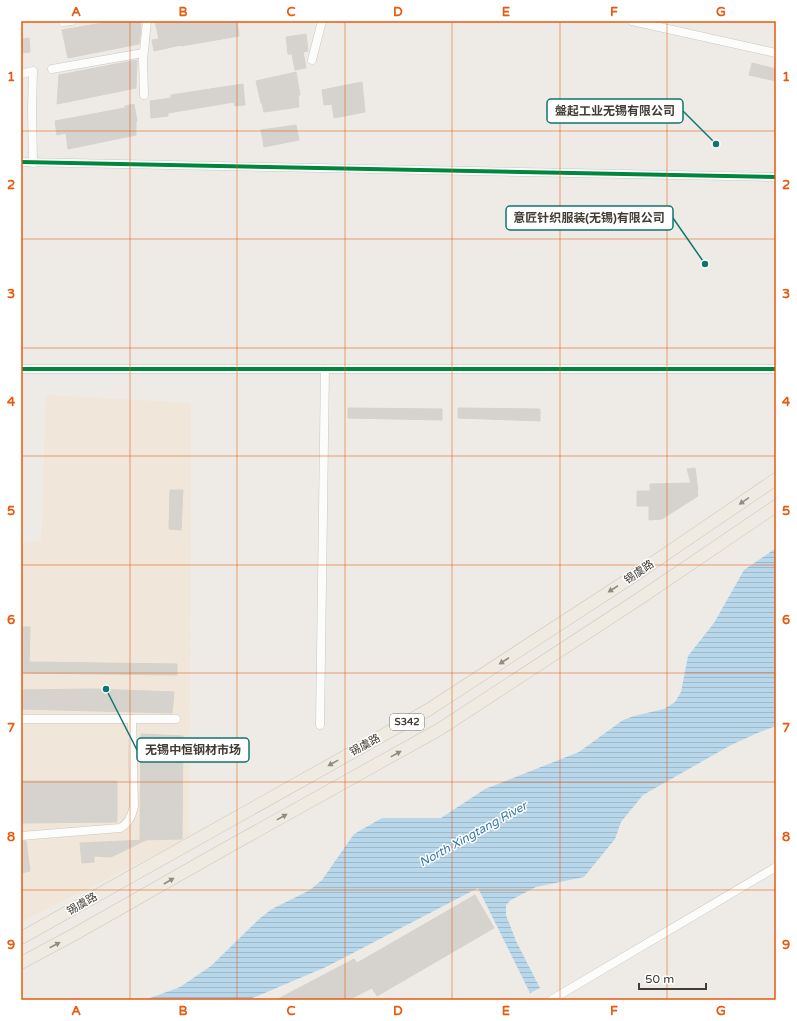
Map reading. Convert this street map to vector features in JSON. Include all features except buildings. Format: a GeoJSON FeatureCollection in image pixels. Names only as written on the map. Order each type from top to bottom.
{"type":"FeatureCollection","features":[{"type":"Feature","properties":{"kind":"main road","name":"锡虞路"},"geometry":{"type":"LineString","coordinates":[[21,938],[428,710],[629,579],[776,479]]}},
{"type":"Feature","properties":{"kind":"main road","name":"锡虞路"},"geometry":{"type":"LineString","coordinates":[[21,963],[440,729],[642,597],[776,506]]}},
{"type":"Feature","properties":{"kind":"main road"},"geometry":{"type":"LineString","coordinates":[[21,930],[39,928]]}},
{"type":"Feature","properties":{"kind":"main road"},"geometry":{"type":"LineString","coordinates":[[21,973],[39,954]]}},
{"type":"Feature","properties":{"kind":"street"},"geometry":{"type":"LineString","coordinates":[[144,95],[143,53],[147,21]]}},
{"type":"Feature","properties":{"kind":"street"},"geometry":{"type":"LineString","coordinates":[[312,60],[322,21]]}},
{"type":"Feature","properties":{"kind":"street"},"geometry":{"type":"LineString","coordinates":[[632,21],[776,53]]}},
{"type":"Feature","properties":{"kind":"street"},"geometry":{"type":"LineString","coordinates":[[52,69],[143,53]]}},
{"type":"Feature","properties":{"kind":"street"},"geometry":{"type":"LineString","coordinates":[[21,74],[33,71],[33,163]]}},
{"type":"Feature","properties":{"kind":"street"},"geometry":{"type":"LineString","coordinates":[[21,162],[776,177]]}},
{"type":"Feature","properties":{"kind":"street"},"geometry":{"type":"LineString","coordinates":[[21,369],[776,369]]}},
{"type":"Feature","properties":{"kind":"street"},"geometry":{"type":"LineString","coordinates":[[320,725],[325,369]]}},
{"type":"Feature","properties":{"kind":"street"},"geometry":{"type":"LineString","coordinates":[[21,719],[176,719]]}},
{"type":"Feature","properties":{"kind":"street"},"geometry":{"type":"LineString","coordinates":[[21,836],[120,828],[124,826],[130,819],[134,806],[132,719]]}},
{"type":"Feature","properties":{"kind":"street"},"geometry":{"type":"LineString","coordinates":[[551,1000],[776,867]]}},
{"type":"Feature","properties":{"kind":"shaded area"},"geometry":{"type":"Polygon","coordinates":[[[46,395],[191,403],[190,837],[21,922],[21,542],[41,541],[46,395]]]}},
{"type":"Feature","properties":{"kind":"water","name":"North Xingtang River"},"geometry":{"type":"Polygon","coordinates":[[[776,548],[776,726],[731,745],[643,795],[621,822],[615,839],[584,877],[536,887],[511,900],[506,905],[506,915],[516,941],[540,988],[530,993],[478,888],[326,967],[248,1000],[137,1000],[150,998],[180,987],[211,966],[259,919],[272,909],[310,890],[322,880],[354,834],[382,818],[441,818],[485,789],[579,752],[623,720],[664,709],[675,702],[681,692],[688,656],[714,623],[744,570],[776,548]]]}},
{"type":"Feature","properties":{"kind":"cycle path"},"geometry":{"type":"LineString","coordinates":[[21,162],[776,177]]}},
{"type":"Feature","properties":{"kind":"cycle path"},"geometry":{"type":"LineString","coordinates":[[21,369],[776,369]]}},
{"type":"Feature","properties":{"kind":"place","name":"盤起工业无锡有限公司"},"geometry":{"type":"Point","coordinates":[716,144]}},
{"type":"Feature","properties":{"kind":"place","name":"意匠针织服装(无锡)有限公司"},"geometry":{"type":"Point","coordinates":[705,264]}},
{"type":"Feature","properties":{"kind":"place","name":"无锡中恒钢材市场"},"geometry":{"type":"Point","coordinates":[106,689]}}]}
